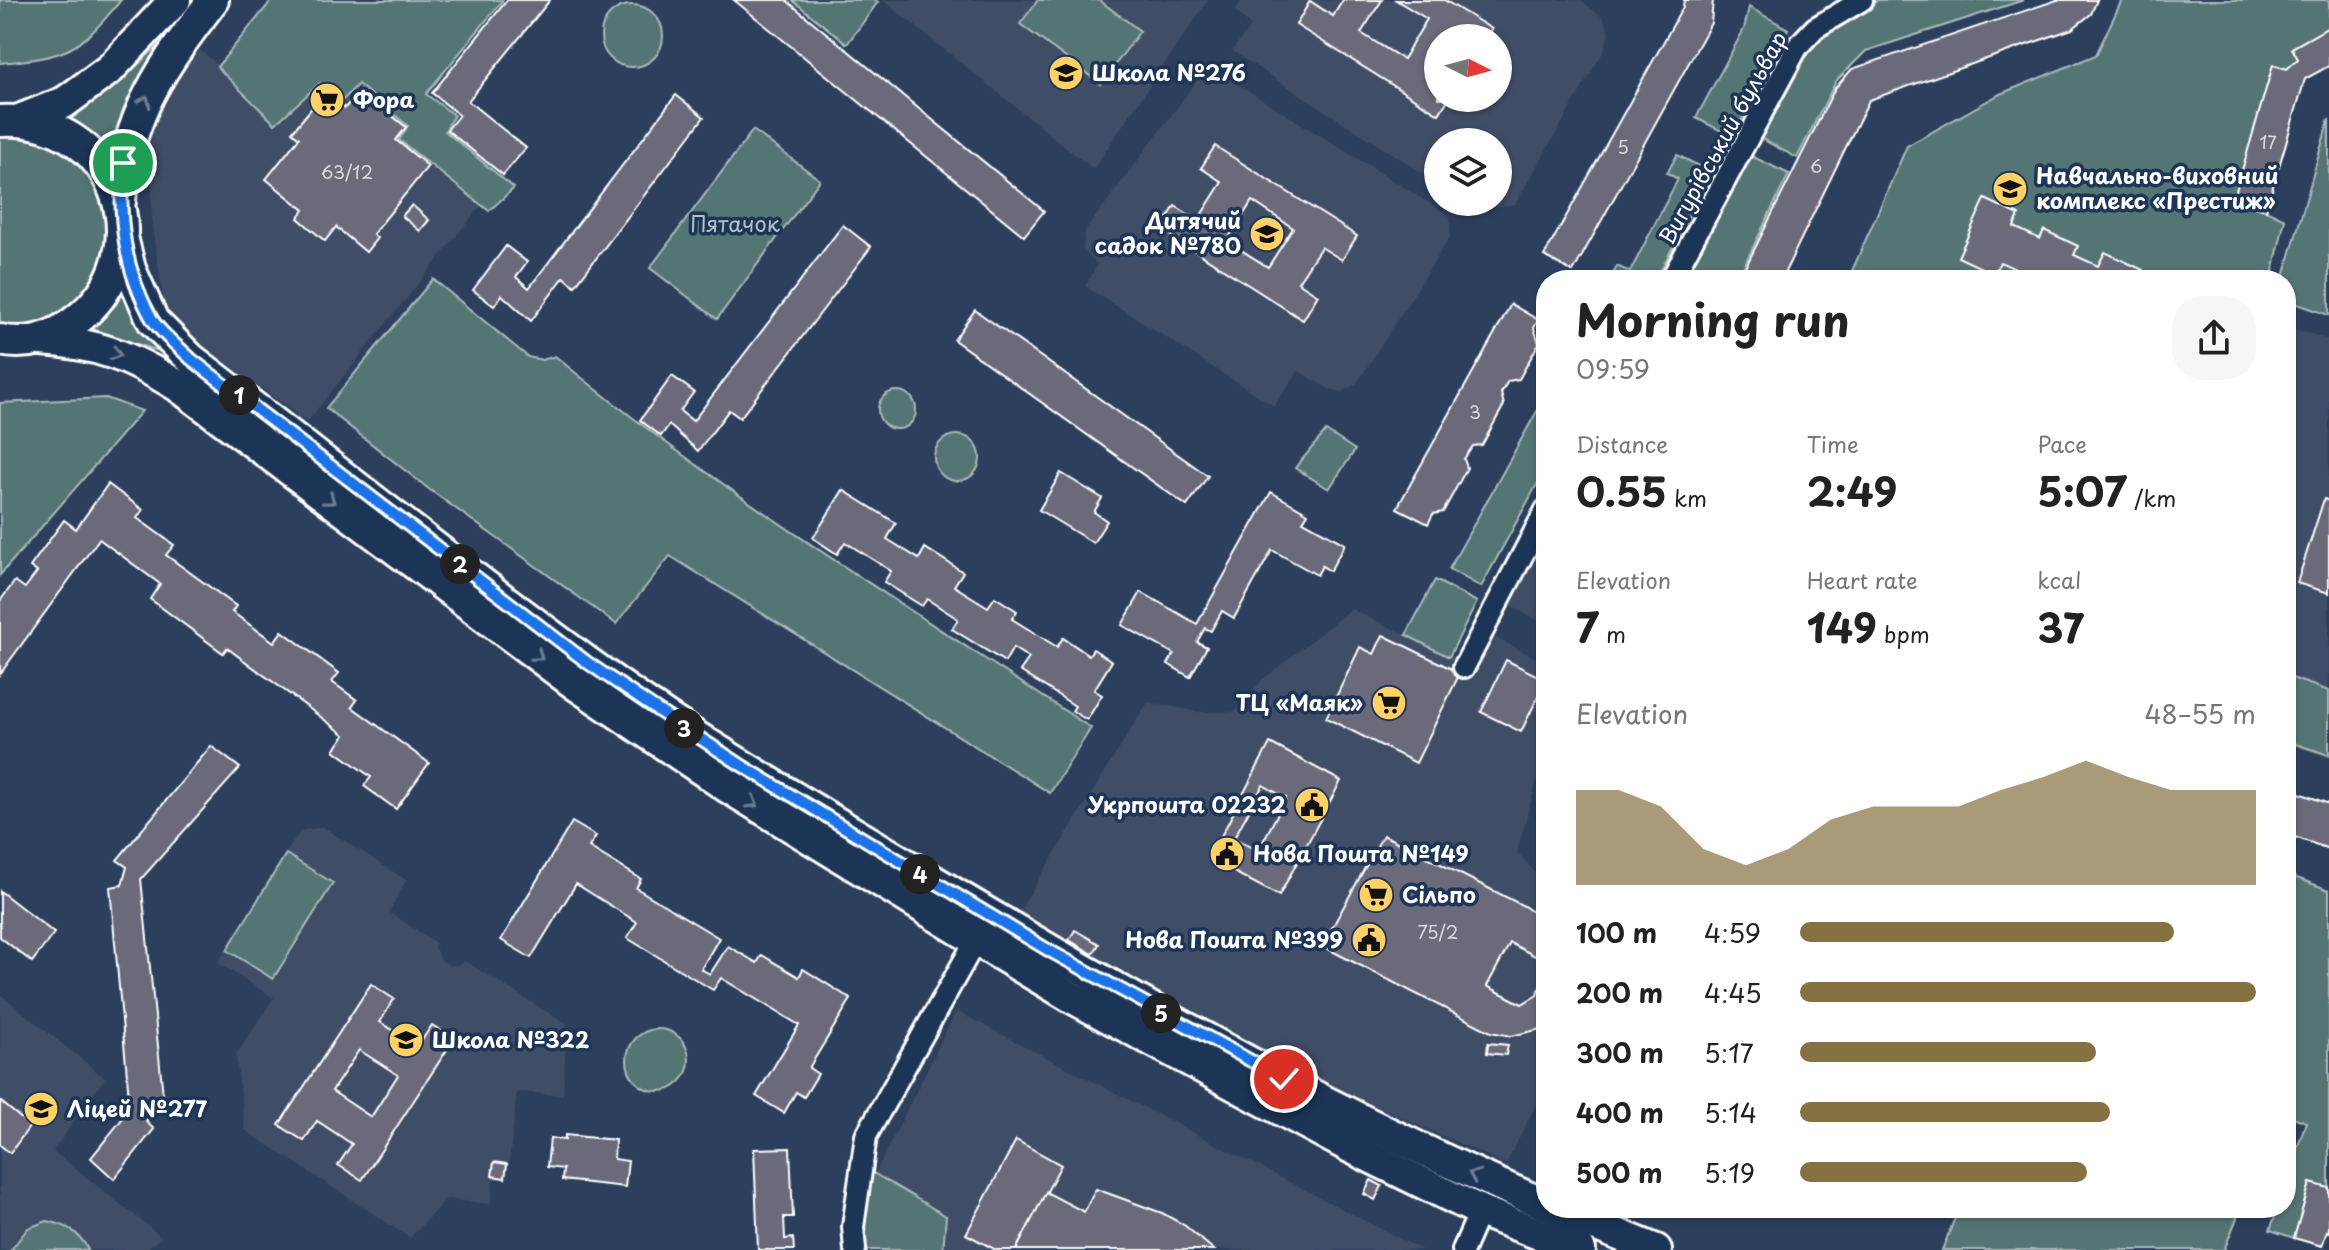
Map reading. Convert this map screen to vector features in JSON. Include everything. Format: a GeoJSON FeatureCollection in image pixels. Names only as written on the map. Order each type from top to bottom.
{"type":"FeatureCollection","features":[{"type":"Feature","properties":{"kind":"main road"},"geometry":{"type":"LineString","coordinates":[[11,120],[65,102],[110,69],[175,0]]}},
{"type":"Feature","properties":{"kind":"main road"},"geometry":{"type":"LineString","coordinates":[[213,0],[146,96],[123,163],[120,203],[123,241],[130,269],[153,321],[191,359],[588,663],[754,773],[1060,957],[1359,1118],[1465,1171],[1536,1201]]}},
{"type":"Feature","properties":{"kind":"main road"},"geometry":{"type":"LineString","coordinates":[[11,120],[55,128],[84,146],[106,171],[120,203]]}},
{"type":"Feature","properties":{"kind":"main road"},"geometry":{"type":"LineString","coordinates":[[40,340],[62,331],[92,308],[113,277],[123,241]]}},
{"type":"Feature","properties":{"kind":"main road"},"geometry":{"type":"LineString","coordinates":[[3,342],[76,342],[137,360],[178,386],[575,684],[729,788],[976,940],[1193,1064],[1480,1211],[1580,1250]]}},
{"type":"Feature","properties":{"kind":"main road"},"geometry":{"type":"LineString","coordinates":[[1578,1218],[1656,1250]]}},
{"type":"Feature","properties":{"kind":"street","name":"Вигурівський бульвар"},"geometry":{"type":"LineString","coordinates":[[1676,270],[1798,46],[1815,28],[1862,0]]}},
{"type":"Feature","properties":{"kind":"street"},"geometry":{"type":"LineString","coordinates":[[1464,667],[1536,529]]}},
{"type":"Feature","properties":{"kind":"street"},"geometry":{"type":"LineString","coordinates":[[855,1250],[853,1227],[866,1136],[976,940]]}},
{"type":"Feature","properties":{"kind":"street"},"geometry":{"type":"LineString","coordinates":[[1463,1250],[1480,1211]]}},
{"type":"Feature","properties":{"kind":"shaded area","name":"Школа №276"},"geometry":{"type":"Polygon","coordinates":[[[883,0],[1208,0],[1093,169],[883,0]]]}},
{"type":"Feature","properties":{"kind":"shaded area"},"geometry":{"type":"Polygon","coordinates":[[[1243,0],[1580,0],[1604,18],[1609,33],[1603,52],[1512,204],[1512,128],[1424,128],[1424,174],[1232,51],[1251,26],[1235,11],[1243,0]]]}},
{"type":"Feature","properties":{"kind":"shaded area"},"geometry":{"type":"Polygon","coordinates":[[[200,50],[270,110],[323,51],[491,193],[307,422],[181,329],[164,302],[152,226],[151,140],[160,108],[177,78],[200,50]]]}},
{"type":"Feature","properties":{"kind":"shaded area","name":"Дитячий садок №780"},"geometry":{"type":"Polygon","coordinates":[[[1208,66],[1424,200],[1424,216],[1450,216],[1450,237],[1357,383],[1342,392],[1329,389],[1298,371],[1274,406],[1085,286],[1098,265],[1083,250],[1085,231],[1208,66]]]}},
{"type":"Feature","properties":{"kind":"shaded area"},"geometry":{"type":"Polygon","coordinates":[[[2296,329],[2329,340],[2329,758],[2296,746],[2296,329]]]}},
{"type":"Feature","properties":{"kind":"shaded area"},"geometry":{"type":"Polygon","coordinates":[[[1536,536],[1536,619],[1501,600],[1536,536]]]}},
{"type":"Feature","properties":{"kind":"shaded area"},"geometry":{"type":"Polygon","coordinates":[[[1351,609],[1456,658],[1473,627],[1536,658],[1536,784],[1517,852],[1536,874],[1536,1105],[1506,1164],[1357,1098],[1183,1007],[1019,912],[1148,702],[1199,712],[1235,712],[1262,680],[1351,609]]]}},
{"type":"Feature","properties":{"kind":"shaded area","name":"Школа №322"},"geometry":{"type":"Polygon","coordinates":[[[323,827],[406,880],[389,912],[436,943],[434,947],[441,960],[450,966],[466,962],[567,1024],[563,1095],[517,1092],[507,1180],[493,1179],[491,1204],[446,1199],[410,1238],[245,1130],[236,1055],[274,998],[218,963],[300,831],[323,827]]]}},
{"type":"Feature","properties":{"kind":"shaded area","name":"Ліцей №277"},"geometry":{"type":"Polygon","coordinates":[[[0,994],[105,1078],[53,1151],[162,1237],[145,1250],[0,1250],[0,994]]]}},
{"type":"Feature","properties":{"kind":"shaded area"},"geometry":{"type":"Polygon","coordinates":[[[956,1011],[1422,1250],[943,1250],[945,1216],[875,1174],[956,1011]]]}},
{"type":"Feature","properties":{"kind":"green space"},"geometry":{"type":"Polygon","coordinates":[[[0,0],[121,0],[93,31],[70,49],[42,58],[0,63],[0,0]]]}},
{"type":"Feature","properties":{"kind":"green space"},"geometry":{"type":"Polygon","coordinates":[[[272,0],[503,0],[426,94],[454,115],[445,131],[514,188],[489,211],[399,140],[408,126],[358,84],[343,100],[320,83],[275,124],[217,67],[272,0]]]}},
{"type":"Feature","properties":{"kind":"green space"},"geometry":{"type":"Polygon","coordinates":[[[792,0],[875,0],[878,2],[847,44],[792,0]]]}},
{"type":"Feature","properties":{"kind":"green space"},"geometry":{"type":"Polygon","coordinates":[[[1038,0],[1099,0],[1140,31],[1101,84],[1020,24],[1038,0]]]}},
{"type":"Feature","properties":{"kind":"green space"},"geometry":{"type":"Polygon","coordinates":[[[1878,0],[2024,0],[1866,51],[1836,81],[1797,158],[1758,137],[1798,61],[1810,46],[1878,0]]]}},
{"type":"Feature","properties":{"kind":"green space"},"geometry":{"type":"Polygon","coordinates":[[[2122,0],[2329,0],[2329,27],[2292,48],[2298,59],[2287,69],[2273,65],[2234,201],[2285,219],[2273,270],[1852,270],[1907,146],[2000,94],[2096,55],[2122,0]]]}},
{"type":"Feature","properties":{"kind":"green space"},"geometry":{"type":"Polygon","coordinates":[[[632,5],[644,7],[654,14],[661,24],[661,48],[654,58],[644,65],[632,67],[620,65],[610,58],[603,48],[601,36],[603,24],[610,14],[620,7],[632,5]]]}},
{"type":"Feature","properties":{"kind":"green space"},"geometry":{"type":"Polygon","coordinates":[[[1749,7],[1788,29],[1733,137],[1696,118],[1744,29],[1749,7]]]}},
{"type":"Feature","properties":{"kind":"green space"},"geometry":{"type":"Polygon","coordinates":[[[181,24],[119,162],[93,133],[59,115],[110,91],[181,24]]]}},
{"type":"Feature","properties":{"kind":"green space"},"geometry":{"type":"Polygon","coordinates":[[[2329,119],[2329,315],[2296,303],[2296,270],[2286,270],[2329,119]]]}},
{"type":"Feature","properties":{"kind":"green space","name":"Пятачок"},"geometry":{"type":"Polygon","coordinates":[[[753,130],[820,180],[717,319],[650,268],[753,130]]]}},
{"type":"Feature","properties":{"kind":"green space"},"geometry":{"type":"Polygon","coordinates":[[[11,135],[48,142],[64,150],[83,167],[96,185],[104,206],[106,249],[100,271],[90,290],[75,307],[41,324],[0,327],[0,137],[11,135]]]}},
{"type":"Feature","properties":{"kind":"green space"},"geometry":{"type":"Polygon","coordinates":[[[1747,154],[1789,174],[1742,270],[1685,270],[1747,154]]]}},
{"type":"Feature","properties":{"kind":"green space"},"geometry":{"type":"Polygon","coordinates":[[[1677,155],[1711,172],[1661,270],[1631,270],[1678,179],[1667,173],[1677,155]]]}},
{"type":"Feature","properties":{"kind":"green space"},"geometry":{"type":"Polygon","coordinates":[[[433,279],[528,357],[542,360],[555,356],[750,503],[1091,728],[1050,793],[670,556],[616,624],[430,490],[326,408],[433,279]]]}},
{"type":"Feature","properties":{"kind":"green space"},"geometry":{"type":"Polygon","coordinates":[[[124,289],[131,312],[159,351],[91,329],[116,305],[124,289]]]}},
{"type":"Feature","properties":{"kind":"green space"},"geometry":{"type":"Polygon","coordinates":[[[897,391],[911,396],[916,410],[911,424],[897,429],[883,424],[878,410],[883,396],[897,391]]]}},
{"type":"Feature","properties":{"kind":"green space"},"geometry":{"type":"Polygon","coordinates":[[[106,398],[142,411],[0,575],[0,403],[106,398]]]}},
{"type":"Feature","properties":{"kind":"green space"},"geometry":{"type":"Polygon","coordinates":[[[1536,413],[1536,486],[1481,587],[1449,569],[1536,413]]]}},
{"type":"Feature","properties":{"kind":"green space"},"geometry":{"type":"Polygon","coordinates":[[[1326,431],[1355,450],[1329,489],[1295,468],[1326,431]]]}},
{"type":"Feature","properties":{"kind":"green space"},"geometry":{"type":"Polygon","coordinates":[[[957,435],[973,442],[980,458],[973,474],[957,481],[941,474],[934,458],[941,442],[957,435]]]}},
{"type":"Feature","properties":{"kind":"green space"},"geometry":{"type":"Polygon","coordinates":[[[1435,580],[1477,602],[1449,657],[1406,635],[1435,580]]]}},
{"type":"Feature","properties":{"kind":"green space"},"geometry":{"type":"Polygon","coordinates":[[[2296,679],[2329,691],[2329,755],[2296,744],[2296,679]]]}},
{"type":"Feature","properties":{"kind":"green space"},"geometry":{"type":"Polygon","coordinates":[[[286,854],[333,883],[273,979],[227,950],[286,854]]]}},
{"type":"Feature","properties":{"kind":"green space"},"geometry":{"type":"Polygon","coordinates":[[[2296,878],[2329,890],[2329,1188],[2310,1183],[2294,1238],[2270,1230],[2274,1218],[2296,1218],[2296,1152],[2306,1122],[2296,1118],[2296,878]]]}},
{"type":"Feature","properties":{"kind":"green space"},"geometry":{"type":"Polygon","coordinates":[[[658,1029],[670,1031],[680,1038],[687,1048],[687,1072],[680,1082],[670,1089],[658,1091],[646,1089],[636,1082],[629,1072],[627,1060],[629,1048],[636,1038],[646,1031],[658,1029]]]}},
{"type":"Feature","properties":{"kind":"green space"},"geometry":{"type":"Polygon","coordinates":[[[870,1171],[946,1216],[943,1250],[864,1250],[862,1228],[870,1171]]]}},
{"type":"Feature","properties":{"kind":"green space"},"geometry":{"type":"Polygon","coordinates":[[[1955,1218],[2237,1218],[2224,1250],[1942,1250],[1955,1218]]]}},
{"type":"Feature","properties":{"kind":"green space"},"geometry":{"type":"Polygon","coordinates":[[[47,1221],[71,1230],[88,1250],[11,1250],[28,1228],[47,1221]]]}},
{"type":"Feature","properties":{"kind":"building"},"geometry":{"type":"Polygon","coordinates":[[[507,0],[550,0],[468,101],[526,148],[503,175],[447,130],[459,115],[432,93],[507,0]]]}},
{"type":"Feature","properties":{"kind":"building"},"geometry":{"type":"Polygon","coordinates":[[[734,0],[786,0],[1044,211],[1024,236],[734,0]]]}},
{"type":"Feature","properties":{"kind":"building"},"geometry":{"type":"Polygon","coordinates":[[[1343,0],[1382,0],[1361,33],[1403,59],[1424,24],[1424,105],[1296,25],[1310,1],[1333,16],[1343,0]]]}},
{"type":"Feature","properties":{"kind":"building"},"geometry":{"type":"Polygon","coordinates":[[[1396,0],[1444,0],[1484,24],[1424,24],[1427,19],[1396,0]]]}},
{"type":"Feature","properties":{"kind":"building"},"geometry":{"type":"Polygon","coordinates":[[[1684,0],[1713,0],[1711,23],[1574,270],[1569,270],[1544,256],[1683,7],[1684,0]]]}},
{"type":"Feature","properties":{"kind":"building"},"geometry":{"type":"Polygon","coordinates":[[[2057,0],[2097,0],[2091,14],[2072,29],[1869,100],[1786,270],[1744,270],[1835,88],[1852,69],[2057,0]]]}},
{"type":"Feature","properties":{"kind":"building"},"geometry":{"type":"Polygon","coordinates":[[[2329,27],[2329,66],[2305,79],[2266,210],[2233,201],[2273,65],[2287,69],[2298,59],[2292,48],[2329,27]]]}},
{"type":"Feature","properties":{"kind":"building"},"geometry":{"type":"Polygon","coordinates":[[[360,90],[406,127],[396,140],[428,166],[373,234],[377,238],[366,252],[336,227],[325,241],[298,218],[304,210],[266,179],[299,138],[292,132],[325,92],[345,108],[360,90]]]}},
{"type":"Feature","properties":{"kind":"building"},"geometry":{"type":"Polygon","coordinates":[[[676,95],[704,117],[575,286],[564,277],[531,321],[502,295],[494,306],[473,290],[506,246],[527,262],[516,277],[529,288],[676,95]]]}},
{"type":"Feature","properties":{"kind":"building"},"geometry":{"type":"Polygon","coordinates":[[[1215,146],[1357,236],[1342,260],[1321,247],[1298,282],[1318,295],[1303,320],[1161,229],[1175,206],[1198,220],[1222,182],[1201,168],[1215,146]],[[1252,201],[1227,241],[1268,267],[1293,228],[1252,201]]]}},
{"type":"Feature","properties":{"kind":"building"},"geometry":{"type":"Polygon","coordinates":[[[1985,199],[2019,215],[2014,227],[2040,239],[2044,230],[2078,246],[2074,255],[2098,266],[2105,252],[2143,270],[2018,270],[2000,262],[1996,270],[1986,270],[1958,257],[1985,199]]]}},
{"type":"Feature","properties":{"kind":"building"},"geometry":{"type":"Polygon","coordinates":[[[412,205],[429,220],[420,231],[402,216],[412,205]]]}},
{"type":"Feature","properties":{"kind":"building"},"geometry":{"type":"Polygon","coordinates":[[[843,225],[871,247],[740,418],[729,410],[698,451],[669,425],[661,436],[640,420],[672,376],[694,392],[680,411],[693,421],[843,225]]]}},
{"type":"Feature","properties":{"kind":"building"},"geometry":{"type":"Polygon","coordinates":[[[1511,304],[1536,319],[1536,348],[1519,379],[1508,381],[1501,393],[1504,405],[1482,445],[1473,446],[1464,459],[1467,468],[1443,512],[1433,514],[1428,524],[1397,508],[1511,304]]]}},
{"type":"Feature","properties":{"kind":"building"},"geometry":{"type":"Polygon","coordinates":[[[975,310],[1208,476],[1187,506],[954,340],[975,310]]]}},
{"type":"Feature","properties":{"kind":"building"},"geometry":{"type":"Polygon","coordinates":[[[1061,473],[1102,498],[1094,512],[1107,521],[1093,543],[1039,510],[1061,473]]]}},
{"type":"Feature","properties":{"kind":"building"},"geometry":{"type":"Polygon","coordinates":[[[108,484],[143,510],[137,518],[174,545],[166,555],[236,606],[232,612],[274,642],[282,631],[339,673],[332,682],[357,700],[352,707],[429,763],[396,809],[364,786],[371,777],[334,750],[345,735],[227,648],[223,653],[150,599],[160,584],[99,539],[0,674],[0,601],[15,581],[25,588],[37,572],[30,567],[64,520],[76,529],[108,484]]]}},
{"type":"Feature","properties":{"kind":"building"},"geometry":{"type":"Polygon","coordinates":[[[843,490],[896,523],[887,539],[919,559],[925,548],[963,572],[954,586],[988,607],[995,597],[1017,611],[1012,619],[1057,647],[1063,638],[1089,655],[1093,649],[1112,661],[1094,690],[1102,695],[1087,720],[1072,711],[1075,706],[1020,671],[1029,658],[1013,648],[1005,662],[952,629],[958,619],[927,599],[922,606],[884,582],[891,571],[845,542],[837,554],[813,538],[843,490]]]}},
{"type":"Feature","properties":{"kind":"building"},"geometry":{"type":"Polygon","coordinates":[[[1271,492],[1308,513],[1303,521],[1345,544],[1330,571],[1322,566],[1317,575],[1272,550],[1234,618],[1222,611],[1211,631],[1205,628],[1197,642],[1207,647],[1190,677],[1168,664],[1174,654],[1122,625],[1141,592],[1197,624],[1271,492]]]}},
{"type":"Feature","properties":{"kind":"building"},"geometry":{"type":"Polygon","coordinates":[[[2324,499],[2329,501],[2329,593],[2297,583],[2324,499]]]}},
{"type":"Feature","properties":{"kind":"building","name":"ТЦ «Маяк»"},"geometry":{"type":"Polygon","coordinates":[[[1383,635],[1460,673],[1416,763],[1326,718],[1360,647],[1374,654],[1383,635]]]}},
{"type":"Feature","properties":{"kind":"building"},"geometry":{"type":"Polygon","coordinates":[[[1506,660],[1536,675],[1536,701],[1521,732],[1481,712],[1506,660]]]}},
{"type":"Feature","properties":{"kind":"building"},"geometry":{"type":"Polygon","coordinates":[[[1270,743],[1341,781],[1279,896],[1209,859],[1270,743]],[[1263,785],[1234,838],[1258,851],[1286,798],[1263,785]]]}},
{"type":"Feature","properties":{"kind":"building"},"geometry":{"type":"Polygon","coordinates":[[[211,746],[240,768],[141,879],[164,1105],[155,1105],[146,1122],[154,1129],[114,1179],[91,1158],[130,1109],[110,887],[122,885],[127,867],[117,860],[211,746]]]}},
{"type":"Feature","properties":{"kind":"building"},"geometry":{"type":"Polygon","coordinates":[[[2296,792],[2329,804],[2329,849],[2296,837],[2296,792]]]}},
{"type":"Feature","properties":{"kind":"building"},"geometry":{"type":"Polygon","coordinates":[[[572,822],[596,836],[589,847],[641,879],[636,888],[719,938],[701,969],[710,974],[728,946],[757,963],[762,955],[799,977],[803,969],[851,999],[809,1068],[818,1074],[804,1097],[796,1092],[784,1113],[756,1096],[799,1025],[721,978],[713,990],[627,938],[637,922],[576,884],[531,958],[501,940],[572,822]]]}},
{"type":"Feature","properties":{"kind":"building"},"geometry":{"type":"Polygon","coordinates":[[[1383,835],[1536,915],[1536,956],[1510,943],[1487,986],[1522,1004],[1536,996],[1536,1030],[1511,1036],[1491,1032],[1322,946],[1383,835]]]}},
{"type":"Feature","properties":{"kind":"building"},"geometry":{"type":"Polygon","coordinates":[[[0,891],[54,933],[32,962],[0,937],[0,891]]]}},
{"type":"Feature","properties":{"kind":"building"},"geometry":{"type":"Polygon","coordinates":[[[1075,930],[1099,944],[1093,954],[1069,940],[1075,930]]]}},
{"type":"Feature","properties":{"kind":"building"},"geometry":{"type":"Polygon","coordinates":[[[371,984],[394,999],[380,1022],[418,1046],[432,1025],[454,1039],[362,1180],[338,1165],[352,1144],[317,1121],[304,1141],[279,1125],[371,984]],[[359,1050],[332,1091],[371,1117],[398,1075],[359,1050]]]}},
{"type":"Feature","properties":{"kind":"building"},"geometry":{"type":"Polygon","coordinates":[[[1488,1043],[1508,1045],[1506,1055],[1487,1053],[1488,1043]]]}},
{"type":"Feature","properties":{"kind":"building"},"geometry":{"type":"Polygon","coordinates":[[[0,1101],[30,1126],[10,1153],[0,1145],[0,1101]]]}},
{"type":"Feature","properties":{"kind":"building"},"geometry":{"type":"Polygon","coordinates":[[[565,1135],[615,1140],[614,1159],[628,1161],[625,1187],[562,1180],[563,1169],[547,1167],[550,1138],[565,1140],[565,1135]]]}},
{"type":"Feature","properties":{"kind":"building"},"geometry":{"type":"Polygon","coordinates":[[[1016,1140],[1061,1165],[1016,1250],[996,1250],[966,1234],[1016,1140]]]}},
{"type":"Feature","properties":{"kind":"building"},"geometry":{"type":"Polygon","coordinates":[[[790,1148],[793,1217],[784,1217],[785,1239],[793,1238],[794,1250],[758,1250],[754,1149],[790,1148]]]}},
{"type":"Feature","properties":{"kind":"building"},"geometry":{"type":"Polygon","coordinates":[[[494,1162],[507,1164],[505,1178],[492,1176],[494,1162]]]}},
{"type":"Feature","properties":{"kind":"building"},"geometry":{"type":"Polygon","coordinates":[[[1371,1180],[1382,1186],[1375,1200],[1364,1194],[1371,1180]]]}},
{"type":"Feature","properties":{"kind":"building"},"geometry":{"type":"Polygon","coordinates":[[[2310,1183],[2329,1188],[2329,1232],[2322,1246],[2294,1238],[2310,1183]]]}},
{"type":"Feature","properties":{"kind":"building"},"geometry":{"type":"Polygon","coordinates":[[[1096,1189],[1162,1213],[1184,1225],[1214,1250],[1016,1250],[1046,1192],[1084,1212],[1096,1189]]]}},
{"type":"Feature","properties":{"kind":"place","name":"Школа №276"},"geometry":{"type":"Point","coordinates":[1066,73]}},
{"type":"Feature","properties":{"kind":"place","name":"Фора"},"geometry":{"type":"Point","coordinates":[327,100]}},
{"type":"Feature","properties":{"kind":"place","name":"Навчально-виховний комплекс «Престиж»"},"geometry":{"type":"Point","coordinates":[2010,189]}},
{"type":"Feature","properties":{"kind":"place","name":"Дитячий садок №780"},"geometry":{"type":"Point","coordinates":[1267,234]}},
{"type":"Feature","properties":{"kind":"place","name":"ТЦ «Маяк»"},"geometry":{"type":"Point","coordinates":[1389,703]}},
{"type":"Feature","properties":{"kind":"place","name":"Укрпошта 02232"},"geometry":{"type":"Point","coordinates":[1312,805]}},
{"type":"Feature","properties":{"kind":"place","name":"Нова Пошта №149"},"geometry":{"type":"Point","coordinates":[1227,854]}},
{"type":"Feature","properties":{"kind":"place","name":"Сільпо"},"geometry":{"type":"Point","coordinates":[1376,895]}},
{"type":"Feature","properties":{"kind":"place","name":"Нова Пошта №399"},"geometry":{"type":"Point","coordinates":[1369,940]}},
{"type":"Feature","properties":{"kind":"place","name":"Школа №322"},"geometry":{"type":"Point","coordinates":[406,1040]}},
{"type":"Feature","properties":{"kind":"place","name":"Ліцей №277"},"geometry":{"type":"Point","coordinates":[41,1109]}},
{"type":"Feature","properties":{"kind":"route"},"geometry":{"type":"LineString","coordinates":[[123,163],[120,203],[123,241],[130,269],[153,321],[191,359],[588,663],[657,710],[741,765],[1048,950],[1284,1079]]}}]}
